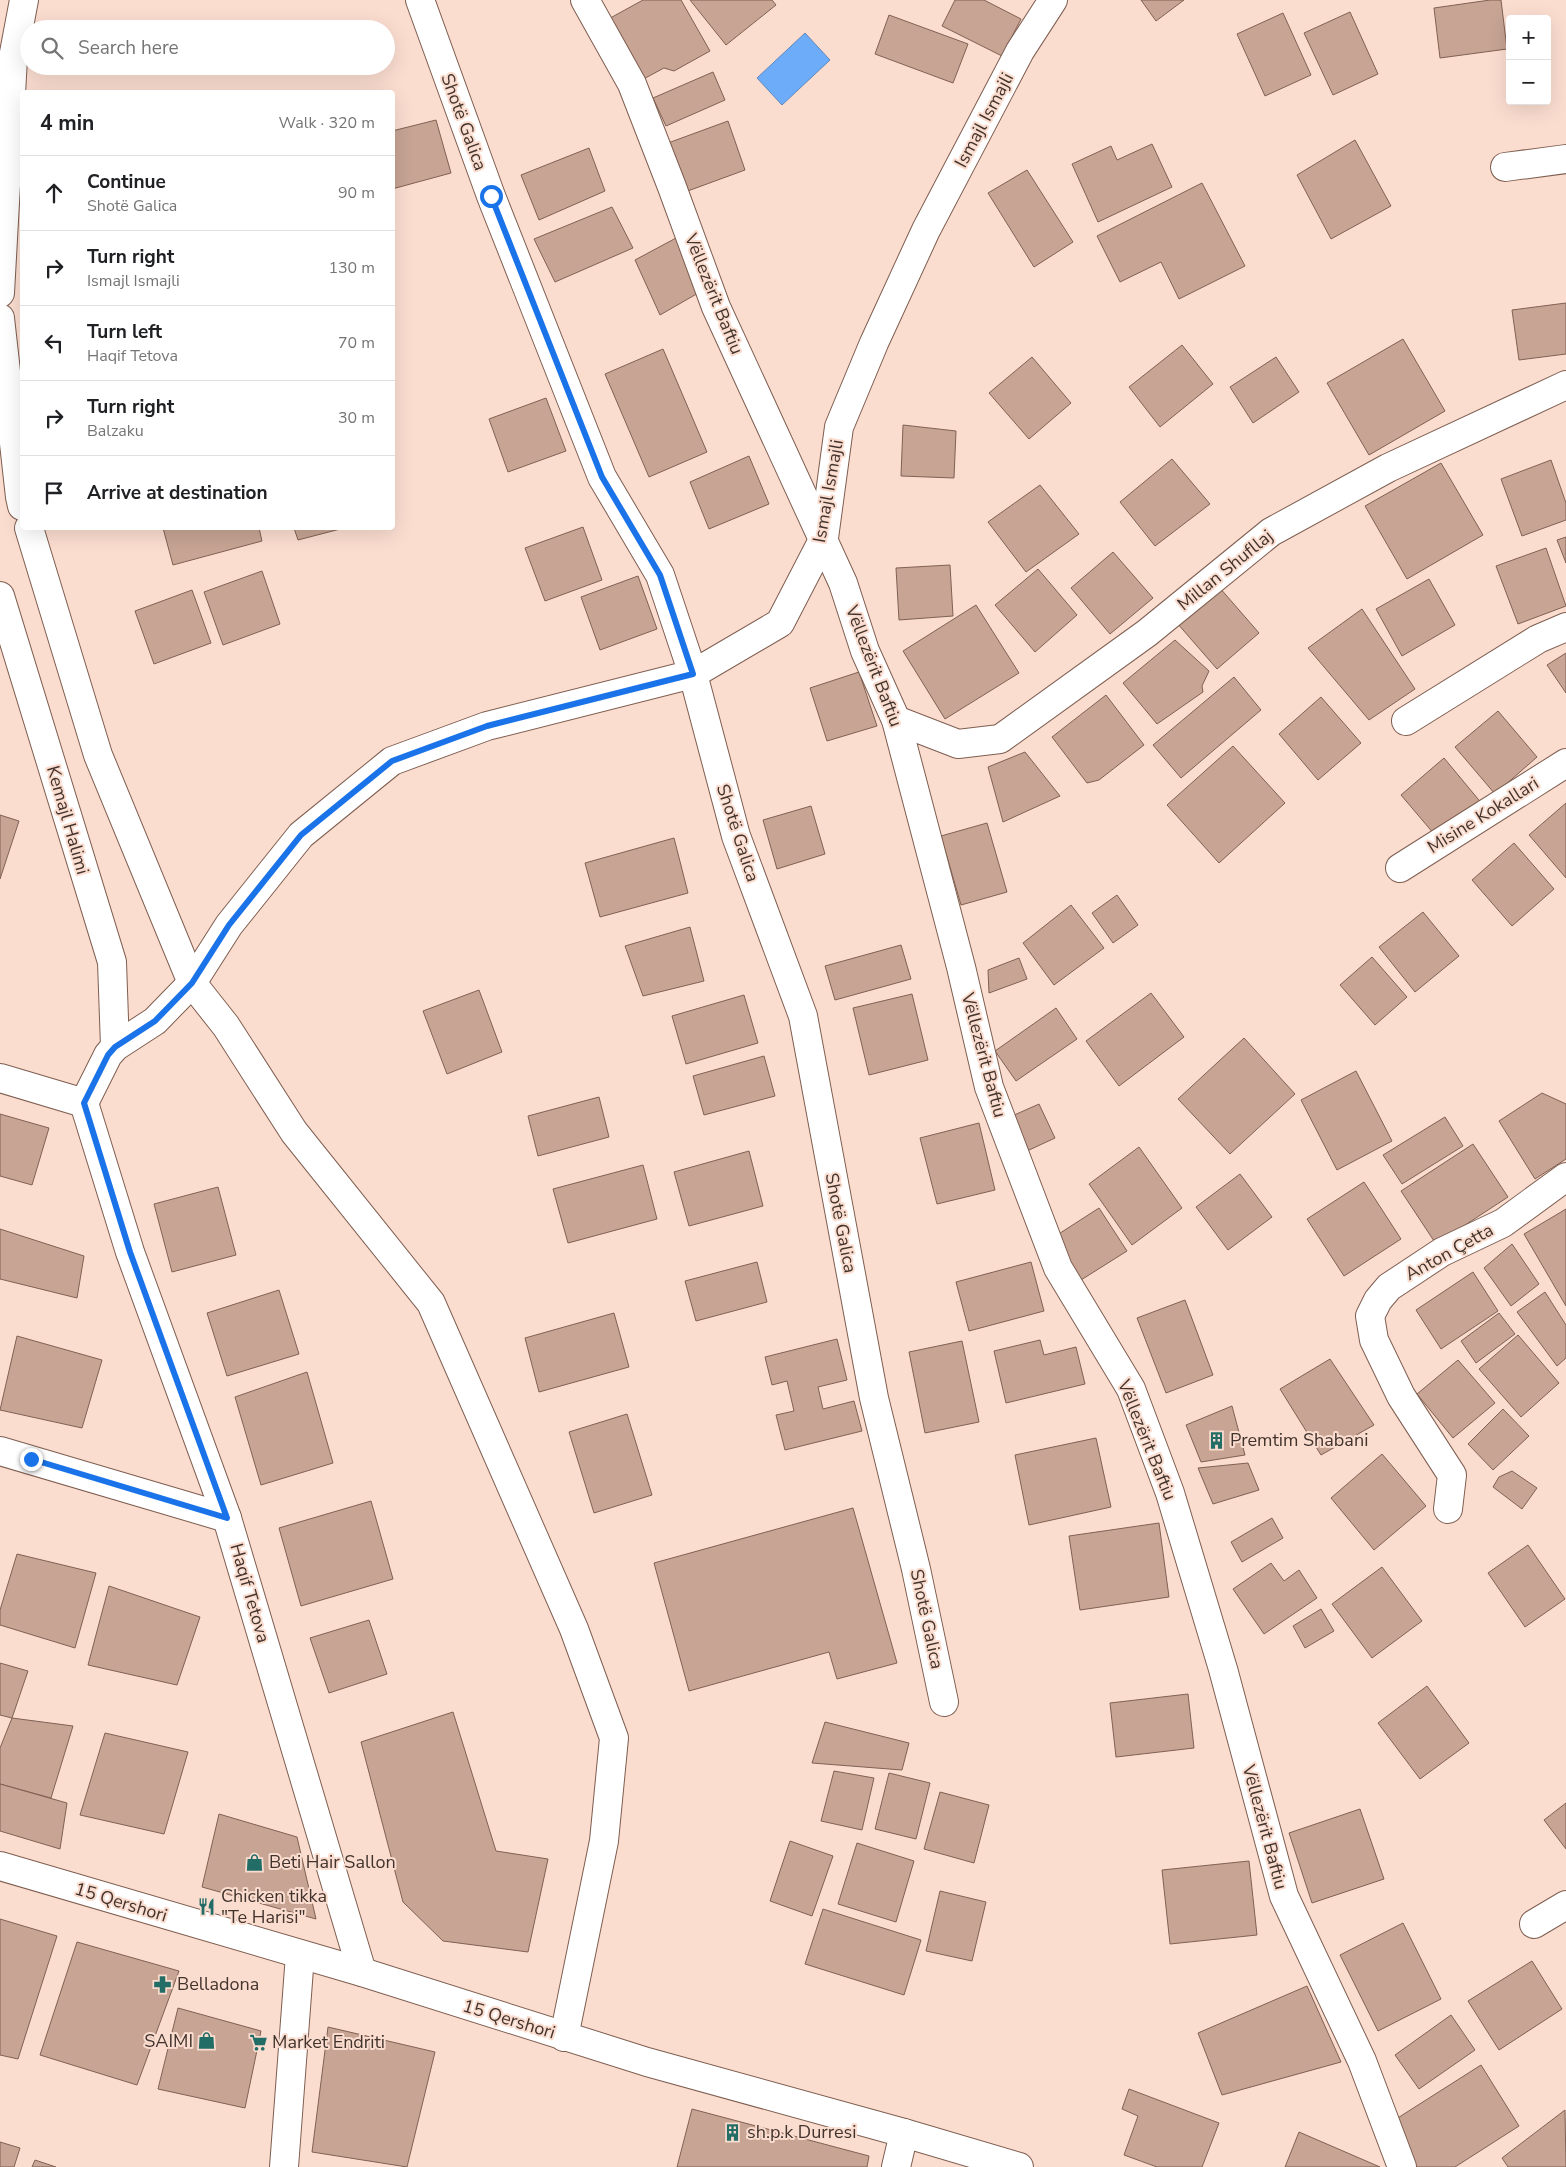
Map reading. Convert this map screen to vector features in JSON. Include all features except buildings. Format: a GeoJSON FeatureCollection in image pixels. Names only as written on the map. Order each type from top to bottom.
{"type":"FeatureCollection","features":[{"type":"Feature","properties":{"kind":"street"},"geometry":{"type":"LineString","coordinates":[[20,20],[24,0]]}},
{"type":"Feature","properties":{"kind":"street","name":"Shotë Galica"},"geometry":{"type":"LineString","coordinates":[[420,0],[491,196],[602,477],[660,575],[693,674],[736,836],[803,1016],[874,1398],[916,1569],[944,1702]]}},
{"type":"Feature","properties":{"kind":"street","name":"Vëllezërit Baftiu"},"geometry":{"type":"LineString","coordinates":[[585,0],[632,84],[716,307],[824,538],[843,583],[865,651],[896,720],[961,967],[989,1087],[1058,1268],[1130,1389],[1170,1493],[1220,1660],[1284,1896],[1362,2061],[1402,2167]]}},
{"type":"Feature","properties":{"kind":"street","name":"Ismajl Ismajli"},"geometry":{"type":"LineString","coordinates":[[84,1103],[108,1055],[115,1047],[155,1021],[192,983],[229,925],[301,835],[392,761],[487,726],[693,674],[780,623],[824,538],[839,427],[874,343],[926,230],[1020,51],[1053,0]]}},
{"type":"Feature","properties":{"kind":"street"},"geometry":{"type":"LineString","coordinates":[[0,293],[13,58],[20,21]]}},
{"type":"Feature","properties":{"kind":"street"},"geometry":{"type":"LineString","coordinates":[[1505,167],[1566,159]]}},
{"type":"Feature","properties":{"kind":"street"},"geometry":{"type":"LineString","coordinates":[[0,318],[20,496]]}},
{"type":"Feature","properties":{"kind":"street","name":"Millan Shufllaj"},"geometry":{"type":"LineString","coordinates":[[896,720],[958,744],[1000,739],[1147,634],[1270,532],[1388,468],[1566,385]]}},
{"type":"Feature","properties":{"kind":"street"},"geometry":{"type":"LineString","coordinates":[[30,530],[98,756],[192,983],[226,1026],[294,1132],[431,1302],[574,1628],[614,1738],[604,1841],[564,2037]]}},
{"type":"Feature","properties":{"kind":"street","name":"Kemajl Halimi"},"geometry":{"type":"LineString","coordinates":[[0,596],[112,962],[115,1047]]}},
{"type":"Feature","properties":{"kind":"street"},"geometry":{"type":"LineString","coordinates":[[1406,721],[1538,639],[1566,627]]}},
{"type":"Feature","properties":{"kind":"street","name":"Misine Kokallari"},"geometry":{"type":"LineString","coordinates":[[1400,868],[1566,763]]}},
{"type":"Feature","properties":{"kind":"street"},"geometry":{"type":"LineString","coordinates":[[0,1078],[84,1103]]}},
{"type":"Feature","properties":{"kind":"street","name":"Haqif Tetova"},"geometry":{"type":"LineString","coordinates":[[84,1103],[130,1252],[227,1518],[362,1972]]}},
{"type":"Feature","properties":{"kind":"street","name":"Anton Çetta"},"geometry":{"type":"LineString","coordinates":[[1448,1509],[1452,1475],[1401,1396],[1374,1340],[1370,1316],[1378,1300],[1389,1287],[1442,1252],[1503,1223],[1566,1177]]}},
{"type":"Feature","properties":{"kind":"street"},"geometry":{"type":"LineString","coordinates":[[0,1450],[227,1518]]}},
{"type":"Feature","properties":{"kind":"street","name":"15 Qershori"},"geometry":{"type":"LineString","coordinates":[[0,1866],[362,1972],[647,2062],[1019,2167]]}},
{"type":"Feature","properties":{"kind":"street"},"geometry":{"type":"LineString","coordinates":[[1534,1924],[1566,1905]]}},
{"type":"Feature","properties":{"kind":"street"},"geometry":{"type":"LineString","coordinates":[[284,2167],[300,1955]]}},
{"type":"Feature","properties":{"kind":"street"},"geometry":{"type":"LineString","coordinates":[[896,2167],[904,2133]]}},
{"type":"Feature","properties":{"kind":"water"},"geometry":{"type":"Polygon","coordinates":[[[805,33],[830,60],[782,105],[757,78],[805,33]]]}},
{"type":"Feature","properties":{"kind":"place","name":"Premtim Shabani"},"geometry":{"type":"Point","coordinates":[1216,1440]}},
{"type":"Feature","properties":{"kind":"place","name":"Beti Hair Sallon"},"geometry":{"type":"Point","coordinates":[255,1862]}},
{"type":"Feature","properties":{"kind":"place","name":"Chicken tikka \"Te Harisi\""},"geometry":{"type":"Point","coordinates":[207,1906]}},
{"type":"Feature","properties":{"kind":"place","name":"Belladona"},"geometry":{"type":"Point","coordinates":[163,1984]}},
{"type":"Feature","properties":{"kind":"place","name":"SAIMI"},"geometry":{"type":"Point","coordinates":[207,2041]}},
{"type":"Feature","properties":{"kind":"place","name":"Market Endriti"},"geometry":{"type":"Point","coordinates":[258,2042]}},
{"type":"Feature","properties":{"kind":"place","name":"sh.p.k Durresi"},"geometry":{"type":"Point","coordinates":[733,2132]}},
{"type":"Feature","properties":{"kind":"route"},"geometry":{"type":"LineString","coordinates":[[31,1459],[227,1518],[130,1252],[84,1103],[108,1055],[115,1047],[155,1021],[192,983],[229,925],[301,835],[392,761],[487,726],[693,674],[660,575],[602,477],[491,196]]}}]}
